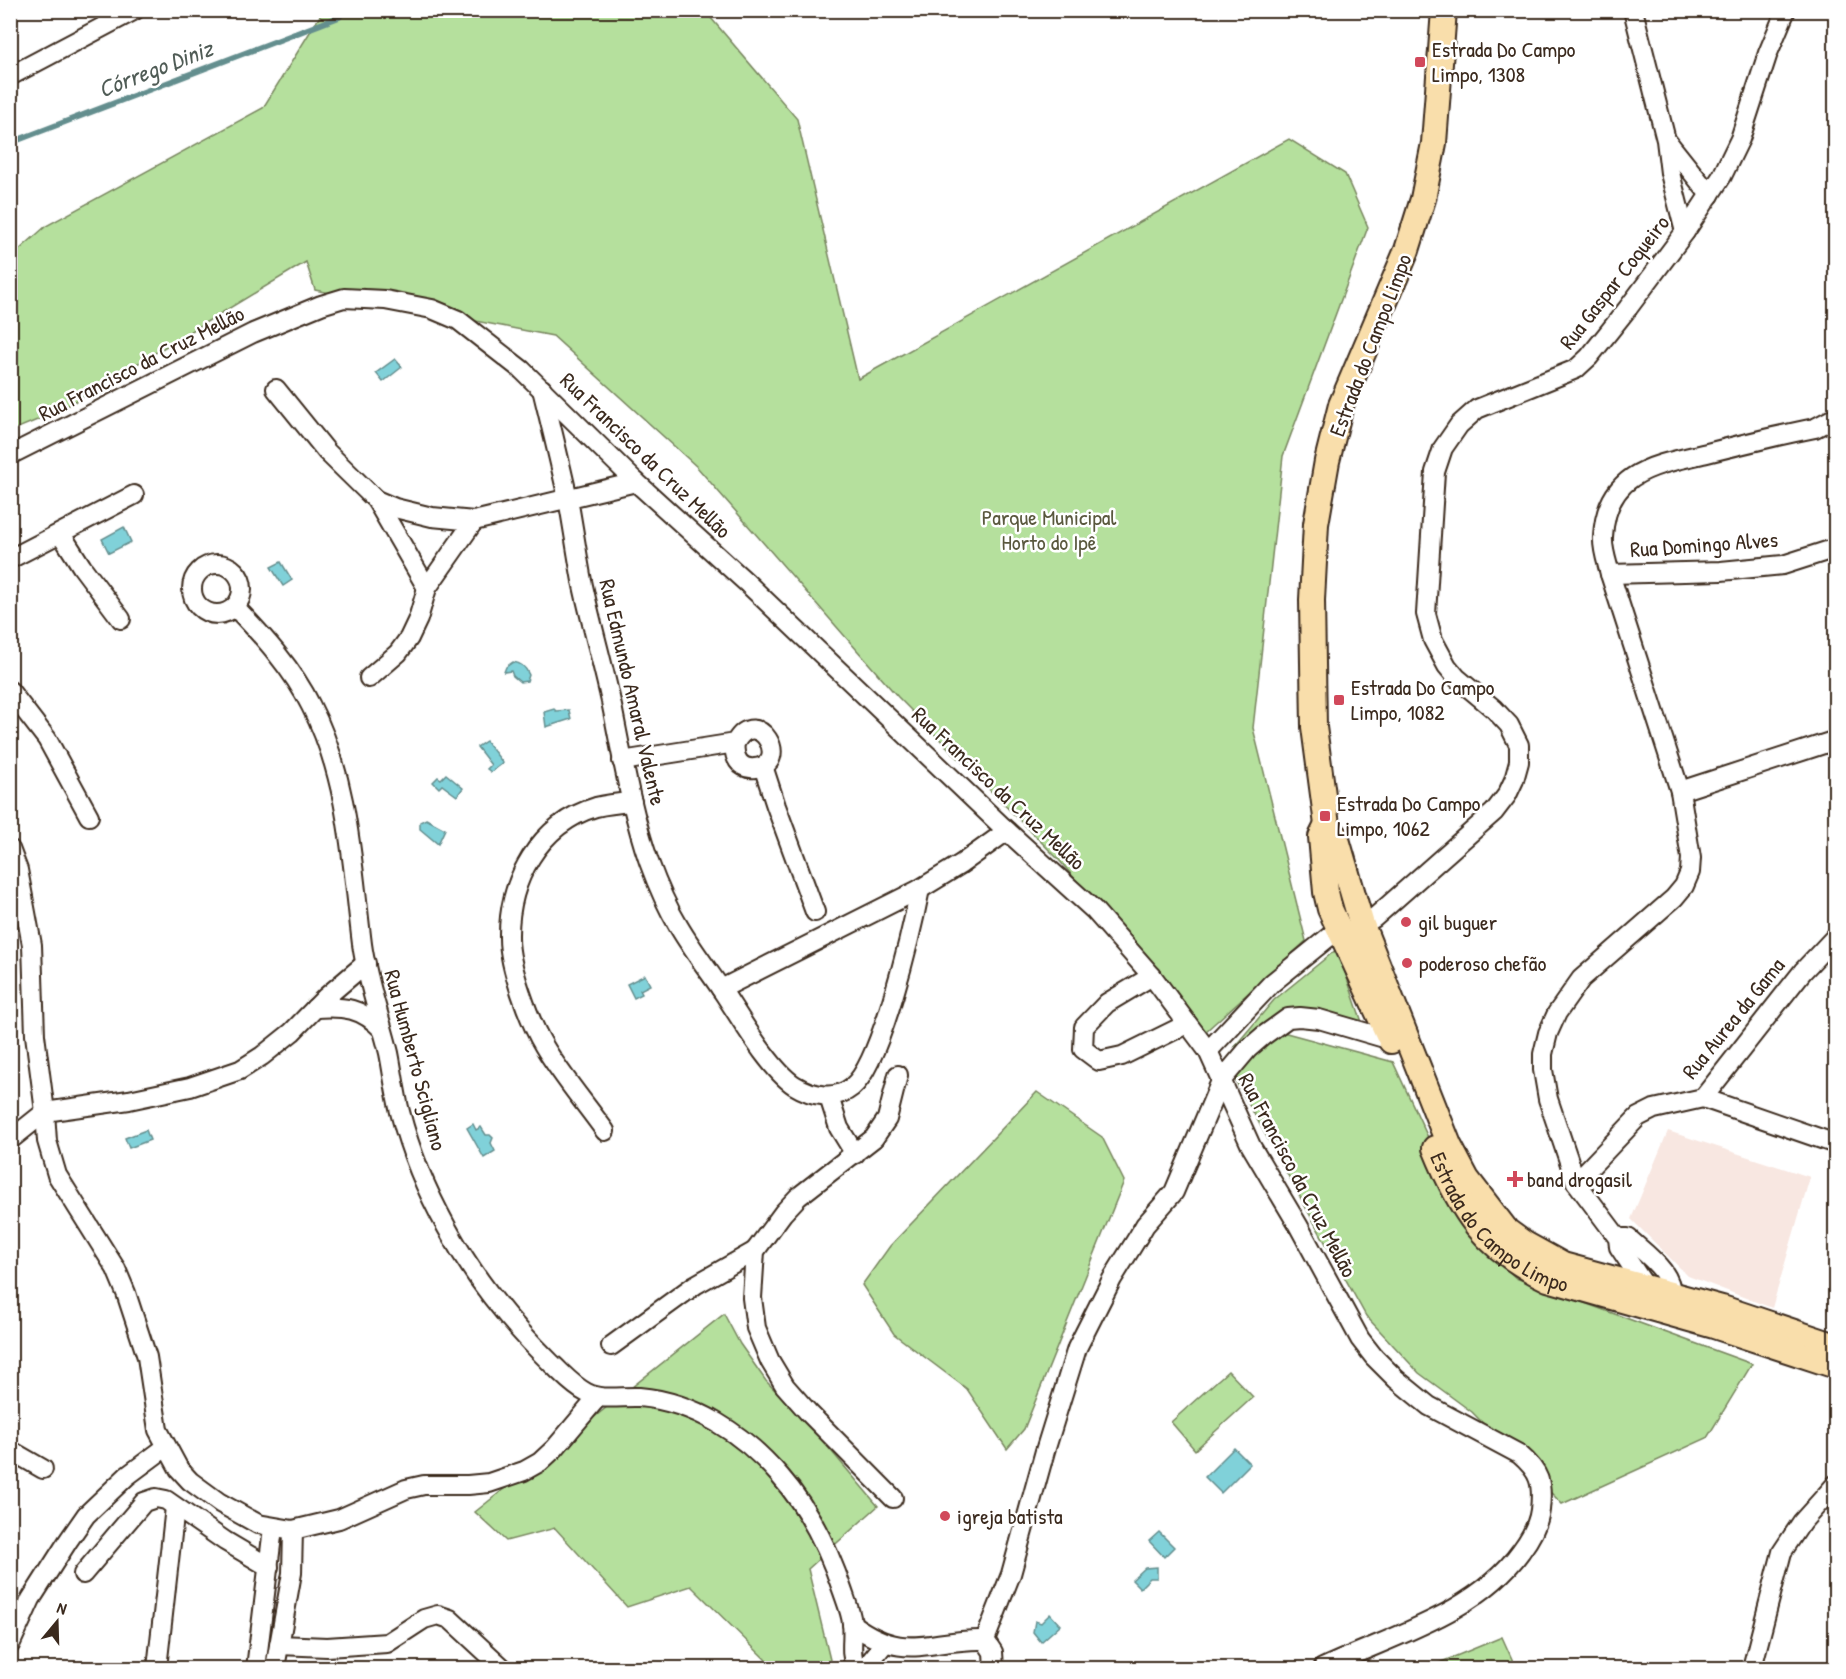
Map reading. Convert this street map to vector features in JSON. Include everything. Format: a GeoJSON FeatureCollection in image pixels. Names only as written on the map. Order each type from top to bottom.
{"type":"FeatureCollection","features":[{"type":"Feature","properties":{"kind":"main road","name":"Estrada do Campo Limpo"},"geometry":{"type":"LineString","coordinates":[[1444,10],[1434,143],[1424,199],[1407,250],[1341,405],[1327,461],[1316,524],[1312,600],[1314,727],[1328,825],[1321,837],[1326,892],[1330,909],[1351,926],[1375,959],[1449,1145],[1467,1179],[1487,1208],[1507,1231],[1563,1265],[1836,1366]]}},
{"type":"Feature","properties":{"kind":"main road","name":"Estrada do Campo Limpo"},"geometry":{"type":"LineString","coordinates":[[1351,926],[1391,1040],[1447,1178],[1481,1233],[1527,1269],[1548,1279],[1643,1296]]}},
{"type":"Feature","properties":{"kind":"main road","name":"Estrada do Campo Limpo"},"geometry":{"type":"LineString","coordinates":[[1670,1304],[1722,1308],[1836,1346]]}},
{"type":"Feature","properties":{"kind":"street"},"geometry":{"type":"LineString","coordinates":[[10,76],[135,10]]}},
{"type":"Feature","properties":{"kind":"street"},"geometry":{"type":"LineString","coordinates":[[1633,10],[1666,140],[1670,173],[1685,232]]}},
{"type":"Feature","properties":{"kind":"street","name":"Rua Gaspar Coqueiro"},"geometry":{"type":"LineString","coordinates":[[1208,1051],[1272,983],[1351,926],[1374,918],[1494,812],[1507,795],[1519,762],[1519,745],[1509,725],[1447,666],[1433,640],[1426,614],[1435,472],[1443,448],[1459,425],[1477,409],[1576,369],[1589,357],[1628,308],[1685,232],[1722,176],[1740,139],[1768,53],[1786,10]]}},
{"type":"Feature","properties":{"kind":"street"},"geometry":{"type":"LineString","coordinates":[[1666,140],[1710,195]]}},
{"type":"Feature","properties":{"kind":"street","name":"Rua Francisco da Cruz Mellão"},"geometry":{"type":"LineString","coordinates":[[10,455],[253,333],[344,298],[406,302],[432,309],[458,320],[492,345],[542,389],[636,482],[1094,910],[1152,976],[1208,1051],[1251,1146],[1271,1184],[1298,1225],[1360,1339],[1374,1357],[1429,1406],[1520,1454],[1538,1475],[1541,1486],[1539,1515],[1535,1528],[1512,1564],[1490,1586],[1439,1616],[1323,1668]]}},
{"type":"Feature","properties":{"kind":"street"},"geometry":{"type":"LineString","coordinates":[[276,389],[327,452],[376,500],[428,588]]}},
{"type":"Feature","properties":{"kind":"street","name":"Rua Edmundo Amaral Valente"},"geometry":{"type":"LineString","coordinates":[[542,389],[622,761],[648,860],[678,926],[749,1030],[784,1076],[795,1085],[829,1097]]}},
{"type":"Feature","properties":{"kind":"street"},"geometry":{"type":"LineString","coordinates":[[1643,1296],[1619,1247],[1618,1238],[1576,1182],[1548,1099],[1542,1070],[1548,1033],[1557,1013],[1581,979],[1674,898],[1684,886],[1690,872],[1691,858],[1680,791],[1610,574],[1603,539],[1605,525],[1610,507],[1619,490],[1633,475],[1658,464],[1815,428],[1836,417]]}},
{"type":"Feature","properties":{"kind":"street"},"geometry":{"type":"LineString","coordinates":[[376,500],[395,508],[432,518],[474,521],[636,482]]}},
{"type":"Feature","properties":{"kind":"street"},"geometry":{"type":"LineString","coordinates":[[10,559],[134,495]]}},
{"type":"Feature","properties":{"kind":"street"},"geometry":{"type":"LineString","coordinates":[[369,678],[398,653],[409,638],[428,588],[474,521]]}},
{"type":"Feature","properties":{"kind":"street"},"geometry":{"type":"LineString","coordinates":[[61,534],[121,619]]}},
{"type":"Feature","properties":{"kind":"street","name":"Rua Domingo Alves"},"geometry":{"type":"LineString","coordinates":[[1610,574],[1721,571],[1783,565],[1836,548]]}},
{"type":"Feature","properties":{"kind":"street","name":"Rua Humberto Scigliano"},"geometry":{"type":"LineString","coordinates":[[235,607],[277,656],[307,699],[334,762],[353,859],[366,963],[400,1112],[437,1211],[465,1260],[492,1296],[540,1352],[586,1393],[598,1397],[641,1397],[693,1410],[727,1429],[755,1451],[780,1476],[805,1509],[830,1557],[852,1624],[851,1650],[856,1668]]}},
{"type":"Feature","properties":{"kind":"street"},"geometry":{"type":"LineString","coordinates":[[10,691],[47,739],[89,816]]}},
{"type":"Feature","properties":{"kind":"street"},"geometry":{"type":"LineString","coordinates":[[753,730],[768,737],[772,752],[769,760],[763,766],[748,768],[741,765],[736,758],[733,751],[735,743],[738,736],[745,731],[753,730]]}},
{"type":"Feature","properties":{"kind":"street"},"geometry":{"type":"LineString","coordinates":[[1680,791],[1836,740]]}},
{"type":"Feature","properties":{"kind":"street"},"geometry":{"type":"LineString","coordinates":[[622,761],[735,743]]}},
{"type":"Feature","properties":{"kind":"street"},"geometry":{"type":"LineString","coordinates":[[763,766],[815,912]]}},
{"type":"Feature","properties":{"kind":"street"},"geometry":{"type":"LineString","coordinates":[[605,1131],[544,1045],[533,1022],[514,964],[509,940],[510,916],[522,870],[533,852],[551,832],[574,817],[595,808],[632,802]]}},
{"type":"Feature","properties":{"kind":"street"},"geometry":{"type":"LineString","coordinates":[[721,989],[920,889],[961,864],[1007,831]]}},
{"type":"Feature","properties":{"kind":"street"},"geometry":{"type":"LineString","coordinates":[[10,849],[20,880],[32,945],[35,1035],[47,1141],[57,1175],[116,1269],[132,1308],[147,1357],[158,1430],[179,1469],[205,1493],[258,1524],[293,1530],[339,1519],[406,1489],[424,1485],[489,1483],[524,1470],[540,1462],[555,1448],[598,1397]]}},
{"type":"Feature","properties":{"kind":"street"},"geometry":{"type":"LineString","coordinates":[[855,1154],[839,1128],[829,1097],[843,1093],[854,1086],[876,1050],[897,980],[920,889]]}},
{"type":"Feature","properties":{"kind":"street","name":"Rua Aurea da Gama"},"geometry":{"type":"LineString","coordinates":[[1576,1182],[1638,1117],[1654,1109],[1703,1098],[1803,971],[1836,936]]}},
{"type":"Feature","properties":{"kind":"street"},"geometry":{"type":"LineString","coordinates":[[10,1140],[45,1112],[129,1100],[180,1089],[240,1070],[292,1032],[315,1008],[366,963]]}},
{"type":"Feature","properties":{"kind":"street"},"geometry":{"type":"LineString","coordinates":[[1152,976],[1107,1003],[1083,1027],[1083,1049],[1099,1061],[1122,1056],[1187,1024]]}},
{"type":"Feature","properties":{"kind":"street"},"geometry":{"type":"LineString","coordinates":[[315,1008],[332,1007],[360,1012],[371,1017],[382,1029]]}},
{"type":"Feature","properties":{"kind":"street"},"geometry":{"type":"LineString","coordinates":[[985,1640],[1011,1574],[1045,1451],[1077,1348],[1112,1279],[1145,1225],[1174,1192],[1221,1082],[1248,1049],[1288,1018],[1319,1019],[1391,1040]]}},
{"type":"Feature","properties":{"kind":"street"},"geometry":{"type":"LineString","coordinates":[[611,1346],[686,1292],[755,1251],[798,1197],[874,1138],[886,1119],[898,1075]]}},
{"type":"Feature","properties":{"kind":"street"},"geometry":{"type":"LineString","coordinates":[[1703,1098],[1832,1139]]}},
{"type":"Feature","properties":{"kind":"street"},"geometry":{"type":"LineString","coordinates":[[1618,1238],[1628,1238],[1659,1266],[1670,1282],[1670,1304]]}},
{"type":"Feature","properties":{"kind":"street"},"geometry":{"type":"LineString","coordinates":[[755,1251],[752,1298],[756,1329],[770,1361],[785,1386],[808,1413],[893,1498]]}},
{"type":"Feature","properties":{"kind":"street"},"geometry":{"type":"LineString","coordinates":[[10,1645],[31,1599],[86,1515],[127,1476],[166,1447]]}},
{"type":"Feature","properties":{"kind":"street"},"geometry":{"type":"LineString","coordinates":[[10,1450],[43,1470]]}},
{"type":"Feature","properties":{"kind":"street"},"geometry":{"type":"LineString","coordinates":[[1752,1668],[1782,1552],[1802,1522],[1836,1484]]}},
{"type":"Feature","properties":{"kind":"street"},"geometry":{"type":"LineString","coordinates":[[83,1574],[144,1502],[151,1498],[161,1498],[269,1567]]}},
{"type":"Feature","properties":{"kind":"street"},"geometry":{"type":"LineString","coordinates":[[157,1668],[175,1507]]}},
{"type":"Feature","properties":{"kind":"street"},"geometry":{"type":"LineString","coordinates":[[256,1668],[273,1528]]}},
{"type":"Feature","properties":{"kind":"street"},"geometry":{"type":"LineString","coordinates":[[275,1668],[292,1573],[293,1530]]}},
{"type":"Feature","properties":{"kind":"street"},"geometry":{"type":"LineString","coordinates":[[279,1645],[327,1647],[387,1643],[423,1619],[438,1615],[450,1619],[503,1668]]}},
{"type":"Feature","properties":{"kind":"street"},"geometry":{"type":"LineString","coordinates":[[852,1624],[866,1634],[894,1646],[918,1647],[971,1639],[985,1640]]}},
{"type":"Feature","properties":{"kind":"street"},"geometry":{"type":"LineString","coordinates":[[985,1640],[993,1652],[994,1668]]}},
{"type":"Feature","properties":{"kind":"street"},"geometry":{"type":"LineString","coordinates":[[865,1668],[885,1643]]}},
{"type":"Feature","properties":{"kind":"shaded area"},"geometry":{"type":"Polygon","coordinates":[[[1668,1131],[1810,1177],[1772,1308],[1688,1276],[1631,1219],[1668,1131]]]}},
{"type":"Feature","properties":{"kind":"green space","name":"Parque Municipal Horto do Ipê"},"geometry":{"type":"Polygon","coordinates":[[[323,11],[705,11],[797,119],[858,379],[1289,139],[1345,174],[1368,227],[1283,456],[1253,728],[1306,941],[1205,1032],[1059,860],[898,697],[697,467],[553,336],[315,290],[306,262],[59,411],[11,431],[10,258],[46,226],[263,108],[323,11]]]}},
{"type":"Feature","properties":{"kind":"green space"},"geometry":{"type":"Polygon","coordinates":[[[1337,949],[1363,1025],[1306,1012],[1263,1036],[1235,1046],[1274,1000],[1337,949]]]}},
{"type":"Feature","properties":{"kind":"green space"},"geometry":{"type":"Polygon","coordinates":[[[1279,1031],[1393,1062],[1476,1241],[1516,1278],[1752,1364],[1707,1438],[1562,1504],[1472,1412],[1419,1373],[1366,1316],[1233,1076],[1279,1031]]]}},
{"type":"Feature","properties":{"kind":"green space"},"geometry":{"type":"Polygon","coordinates":[[[1037,1092],[1102,1137],[1124,1181],[1024,1429],[1007,1449],[967,1389],[894,1334],[862,1285],[890,1246],[1037,1092]]]}},
{"type":"Feature","properties":{"kind":"green space"},"geometry":{"type":"Polygon","coordinates":[[[724,1314],[740,1344],[766,1381],[810,1426],[878,1506],[808,1569],[832,1668],[774,1668],[691,1586],[627,1607],[555,1528],[506,1541],[475,1512],[724,1314]]]}},
{"type":"Feature","properties":{"kind":"green space"},"geometry":{"type":"Polygon","coordinates":[[[1228,1371],[1253,1397],[1195,1450],[1171,1422],[1228,1371]]]}},
{"type":"Feature","properties":{"kind":"green space"},"geometry":{"type":"Polygon","coordinates":[[[1502,1637],[1516,1668],[1427,1668],[1502,1637]]]}},
{"type":"Feature","properties":{"kind":"water"},"geometry":{"type":"Polygon","coordinates":[[[395,359],[402,367],[383,382],[376,373],[395,359]]]}},
{"type":"Feature","properties":{"kind":"water"},"geometry":{"type":"Polygon","coordinates":[[[124,527],[131,542],[109,553],[102,539],[124,527]]]}},
{"type":"Feature","properties":{"kind":"water"},"geometry":{"type":"Polygon","coordinates":[[[281,562],[292,580],[283,586],[271,567],[281,562]]]}},
{"type":"Feature","properties":{"kind":"water"},"geometry":{"type":"Polygon","coordinates":[[[513,662],[521,664],[526,670],[529,675],[527,681],[520,682],[511,671],[504,672],[506,667],[513,662]]]}},
{"type":"Feature","properties":{"kind":"water"},"geometry":{"type":"Polygon","coordinates":[[[554,709],[556,711],[569,710],[571,719],[546,727],[544,712],[554,709]]]}},
{"type":"Feature","properties":{"kind":"water"},"geometry":{"type":"Polygon","coordinates":[[[486,741],[503,763],[491,772],[487,769],[491,765],[477,747],[486,741]]]}},
{"type":"Feature","properties":{"kind":"water"},"geometry":{"type":"Polygon","coordinates":[[[446,774],[463,788],[457,796],[442,785],[439,788],[433,782],[446,774]]]}},
{"type":"Feature","properties":{"kind":"water"},"geometry":{"type":"Polygon","coordinates":[[[426,819],[445,829],[438,844],[420,829],[420,822],[426,819]]]}},
{"type":"Feature","properties":{"kind":"water"},"geometry":{"type":"Polygon","coordinates":[[[645,975],[650,985],[640,990],[642,994],[634,998],[627,984],[645,975]]]}},
{"type":"Feature","properties":{"kind":"water"},"geometry":{"type":"Polygon","coordinates":[[[473,1124],[476,1130],[481,1127],[486,1135],[493,1138],[491,1143],[495,1151],[484,1158],[467,1128],[473,1124]]]}},
{"type":"Feature","properties":{"kind":"water"},"geometry":{"type":"Polygon","coordinates":[[[146,1130],[150,1140],[129,1148],[125,1138],[146,1130]]]}},
{"type":"Feature","properties":{"kind":"water"},"geometry":{"type":"Polygon","coordinates":[[[1234,1448],[1250,1464],[1221,1493],[1205,1477],[1234,1448]]]}},
{"type":"Feature","properties":{"kind":"water"},"geometry":{"type":"Polygon","coordinates":[[[1159,1532],[1174,1547],[1164,1557],[1149,1541],[1159,1532]]]}},
{"type":"Feature","properties":{"kind":"water"},"geometry":{"type":"Polygon","coordinates":[[[1157,1567],[1157,1578],[1150,1578],[1140,1588],[1132,1580],[1145,1568],[1157,1567]]]}},
{"type":"Feature","properties":{"kind":"water"},"geometry":{"type":"Polygon","coordinates":[[[1050,1614],[1060,1625],[1041,1642],[1033,1632],[1035,1621],[1041,1623],[1050,1614]]]}},
{"type":"Feature","properties":{"kind":"waterway","name":"Córrego Diniz"},"geometry":{"type":"LineString","coordinates":[[10,143],[339,17],[345,10]]}},
{"type":"Feature","properties":{"kind":"place","name":"Estrada Do Campo Limpo, 1308"},"geometry":{"type":"Point","coordinates":[1420,62]}},
{"type":"Feature","properties":{"kind":"place","name":"Estrada Do Campo Limpo, 1082"},"geometry":{"type":"Point","coordinates":[1339,700]}},
{"type":"Feature","properties":{"kind":"place","name":"Estrada Do Campo Limpo, 1062"},"geometry":{"type":"Point","coordinates":[1325,816]}},
{"type":"Feature","properties":{"kind":"place","name":"gil buguer"},"geometry":{"type":"Point","coordinates":[1406,922]}},
{"type":"Feature","properties":{"kind":"place","name":"poderoso chefão"},"geometry":{"type":"Point","coordinates":[1407,963]}},
{"type":"Feature","properties":{"kind":"place","name":"band drogasil"},"geometry":{"type":"Point","coordinates":[1515,1179]}},
{"type":"Feature","properties":{"kind":"place","name":"igreja batista"},"geometry":{"type":"Point","coordinates":[945,1516]}}]}
